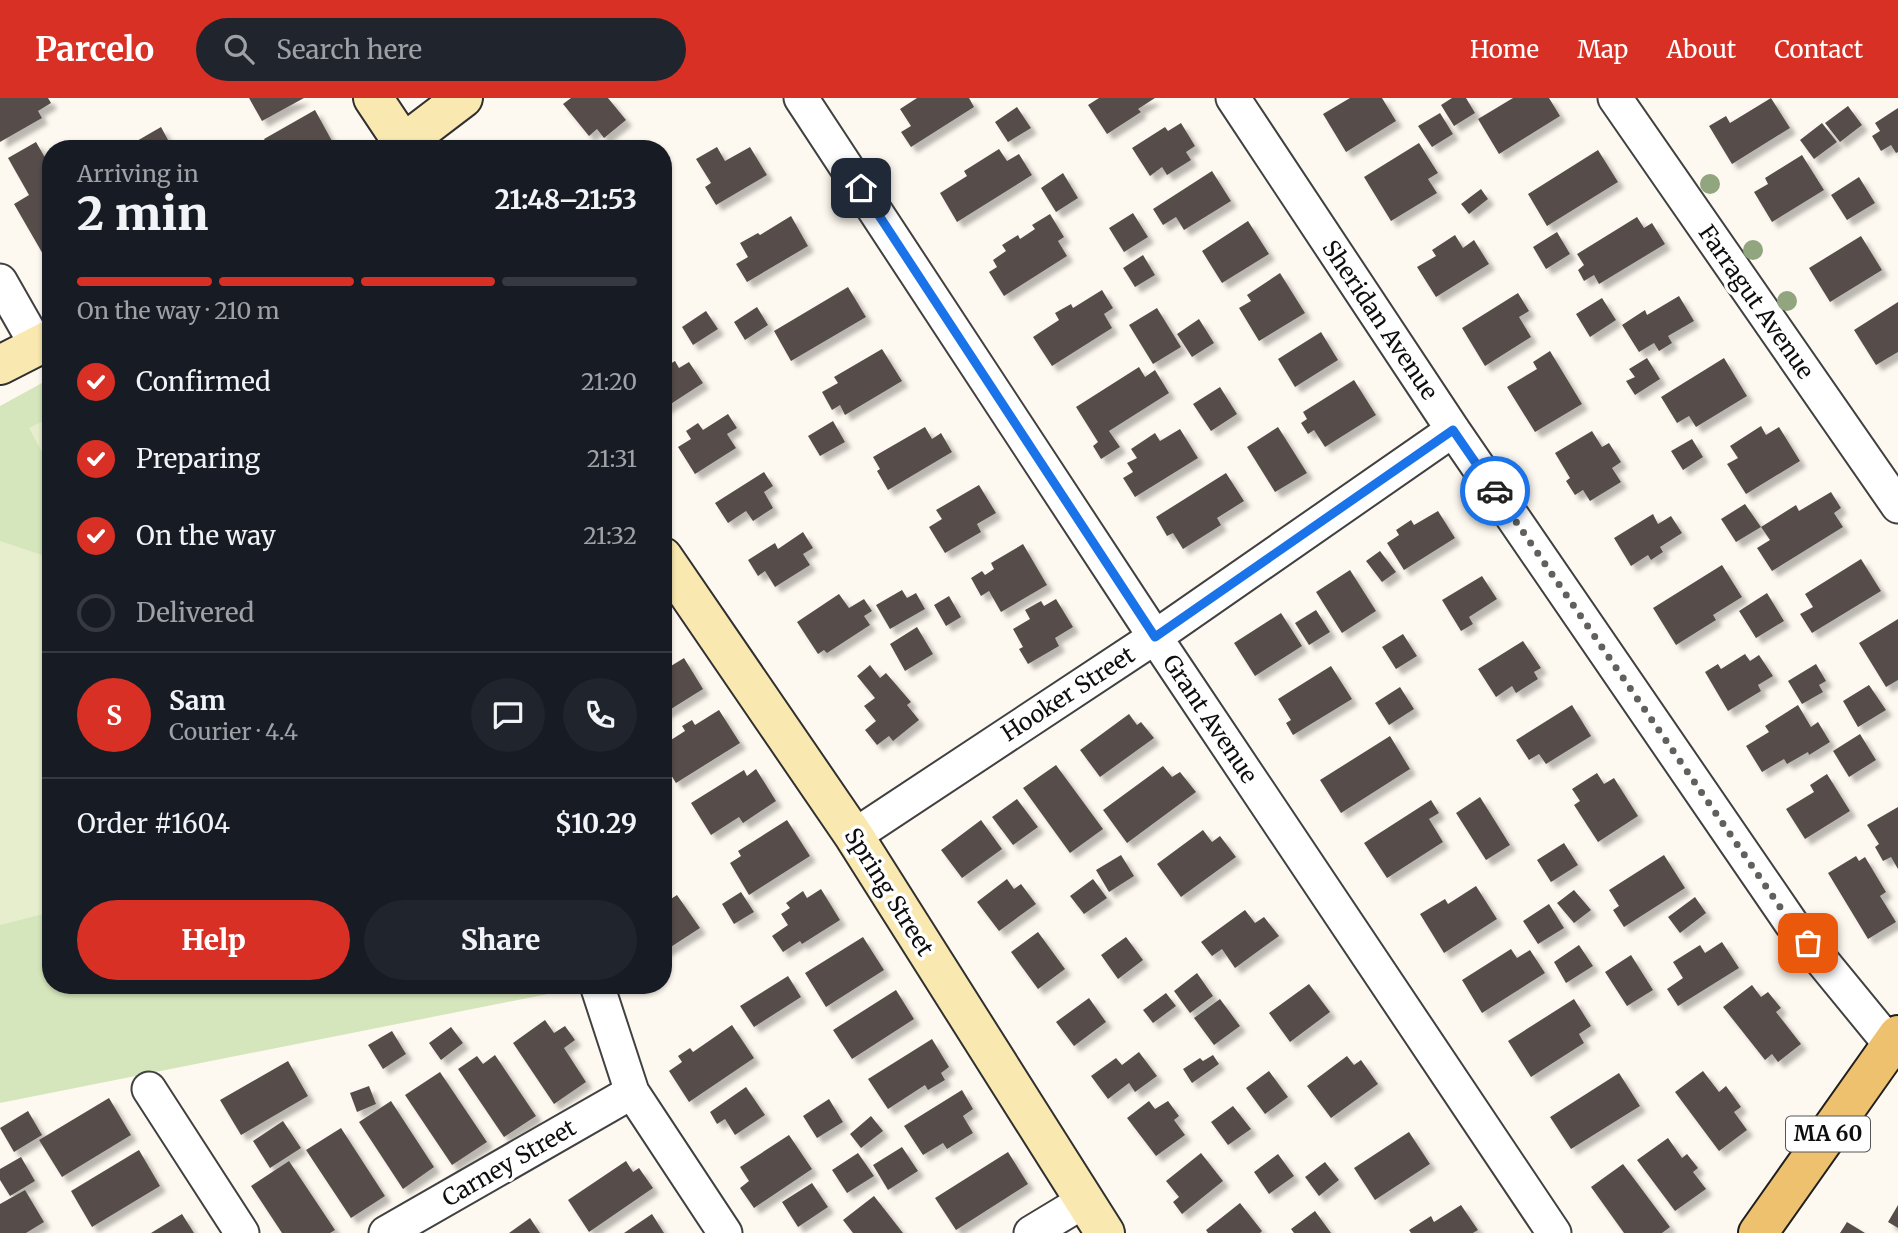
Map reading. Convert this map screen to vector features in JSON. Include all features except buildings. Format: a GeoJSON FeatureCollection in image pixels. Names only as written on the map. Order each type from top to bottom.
{"type":"FeatureCollection","features":[{"type":"Feature","properties":{"kind":"main road","name":"MA 60"},"geometry":{"type":"LineString","coordinates":[[1758,1233],[1896,1043]]}},
{"type":"Feature","properties":{"kind":"street"},"geometry":{"type":"LineString","coordinates":[[373,98],[398,140]]}},
{"type":"Feature","properties":{"kind":"street"},"geometry":{"type":"LineString","coordinates":[[411,140],[463,98]]}},
{"type":"Feature","properties":{"kind":"street","name":"Grant Avenue"},"geometry":{"type":"LineString","coordinates":[[801,98],[1155,637],[1554,1233]]}},
{"type":"Feature","properties":{"kind":"street","name":"Sheridan Avenue"},"geometry":{"type":"LineString","coordinates":[[1233,98],[1453,430],[1791,923],[1896,1043]]}},
{"type":"Feature","properties":{"kind":"street","name":"Farragut Avenue"},"geometry":{"type":"LineString","coordinates":[[1615,98],[1898,506]]}},
{"type":"Feature","properties":{"kind":"street"},"geometry":{"type":"LineString","coordinates":[[0,281],[42,339]]}},
{"type":"Feature","properties":{"kind":"street"},"geometry":{"type":"LineString","coordinates":[[0,365],[42,343]]}},
{"type":"Feature","properties":{"kind":"street","name":"Hooker Street"},"geometry":{"type":"LineString","coordinates":[[854,835],[1155,637],[1453,430]]}},
{"type":"Feature","properties":{"kind":"street","name":"Spring Street"},"geometry":{"type":"LineString","coordinates":[[672,570],[854,835],[1105,1233]]}},
{"type":"Feature","properties":{"kind":"street"},"geometry":{"type":"LineString","coordinates":[[600,994],[632,1092],[725,1233]]}},
{"type":"Feature","properties":{"kind":"street"},"geometry":{"type":"LineString","coordinates":[[149,1089],[242,1233]]}},
{"type":"Feature","properties":{"kind":"street","name":"Carney Street"},"geometry":{"type":"LineString","coordinates":[[386,1233],[632,1092]]}},
{"type":"Feature","properties":{"kind":"street"},"geometry":{"type":"LineString","coordinates":[[1031,1233],[1084,1201]]}},
{"type":"Feature","properties":{"kind":"green space"},"geometry":{"type":"Polygon","coordinates":[[[42,383],[42,994],[548,994],[0,1103],[0,406],[42,383]]]}},
{"type":"Feature","properties":{"kind":"green space"},"geometry":{"type":"Polygon","coordinates":[[[42,422],[42,452],[29,428],[42,422]]]}},
{"type":"Feature","properties":{"kind":"green space"},"geometry":{"type":"Polygon","coordinates":[[[0,541],[42,555],[42,914],[0,925],[0,541]]]}},
{"type":"Feature","properties":{"kind":"way so far"},"geometry":{"type":"LineString","coordinates":[[1495,491],[1791,923],[1808,943]]}},
{"type":"Feature","properties":{"kind":"route"},"geometry":{"type":"LineString","coordinates":[[861,188],[1155,637],[1453,430],[1495,491]]}}]}
